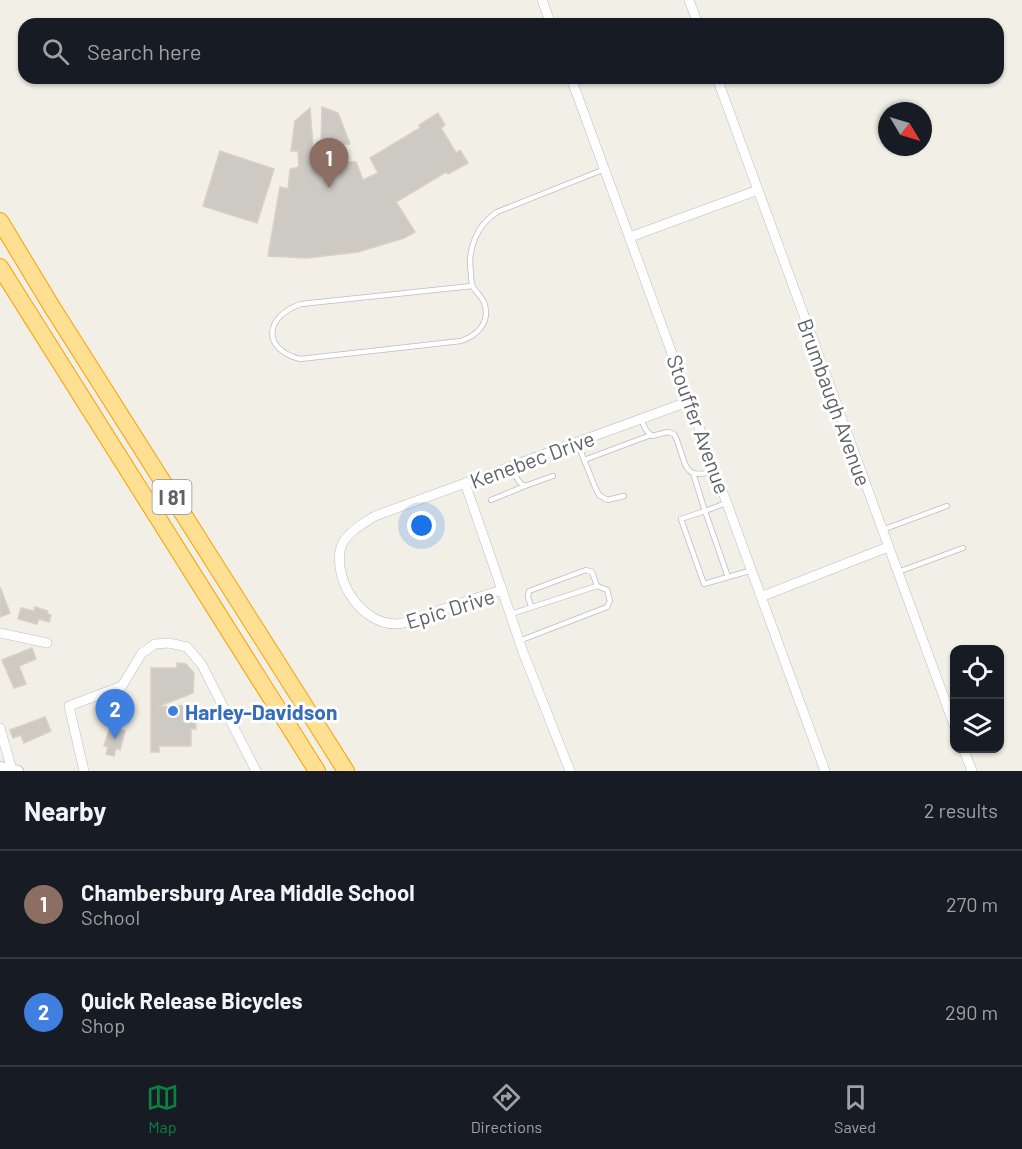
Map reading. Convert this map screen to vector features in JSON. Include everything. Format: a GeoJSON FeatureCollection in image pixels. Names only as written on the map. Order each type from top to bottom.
{"type":"FeatureCollection","features":[{"type":"Feature","properties":{"kind":"highway","name":"I 81"},"geometry":{"type":"LineString","coordinates":[[0,221],[346,771]]}},
{"type":"Feature","properties":{"kind":"highway","name":"I 81"},"geometry":{"type":"LineString","coordinates":[[0,267],[317,771]]}},
{"type":"Feature","properties":{"kind":"highway"},"geometry":{"type":"LineString","coordinates":[[249,664],[267,704],[309,771]]}},
{"type":"Feature","properties":{"kind":"highway"},"geometry":{"type":"LineString","coordinates":[[304,704],[318,716],[356,771]]}},
{"type":"Feature","properties":{"kind":"street"},"geometry":{"type":"LineString","coordinates":[[542,0],[549,18]]}},
{"type":"Feature","properties":{"kind":"street"},"geometry":{"type":"LineString","coordinates":[[689,0],[696,18]]}},
{"type":"Feature","properties":{"kind":"street","name":"Stouffer Avenue"},"geometry":{"type":"LineString","coordinates":[[573,84],[763,596],[825,771]]}},
{"type":"Feature","properties":{"kind":"street","name":"Brumbaugh Avenue"},"geometry":{"type":"LineString","coordinates":[[719,84],[950,714]]}},
{"type":"Feature","properties":{"kind":"street"},"geometry":{"type":"LineString","coordinates":[[630,237],[758,190]]}},
{"type":"Feature","properties":{"kind":"street","name":"Kenebec Drive"},"geometry":{"type":"LineString","coordinates":[[375,516],[690,401]]}},
{"type":"Feature","properties":{"kind":"street"},"geometry":{"type":"LineString","coordinates":[[465,483],[502,590]]}},
{"type":"Feature","properties":{"kind":"street","name":"Epic Drive"},"geometry":{"type":"LineString","coordinates":[[375,516],[352,530],[340,550],[342,572],[348,591],[359,608],[376,620],[397,624],[502,590],[519,641],[570,771]]}},
{"type":"Feature","properties":{"kind":"street"},"geometry":{"type":"LineString","coordinates":[[763,596],[888,547]]}},
{"type":"Feature","properties":{"kind":"street"},"geometry":{"type":"LineString","coordinates":[[0,633],[47,643]]}},
{"type":"Feature","properties":{"kind":"street"},"geometry":{"type":"LineString","coordinates":[[84,771],[69,706],[122,686],[142,653],[155,644],[169,643],[187,648],[202,665],[256,771]]}},
{"type":"Feature","properties":{"kind":"street"},"geometry":{"type":"LineString","coordinates":[[0,728],[15,770]]}},
{"type":"Feature","properties":{"kind":"street"},"geometry":{"type":"LineString","coordinates":[[965,753],[972,771]]}},
{"type":"Feature","properties":{"kind":"street"},"geometry":{"type":"LineString","coordinates":[[0,767],[15,770]]}},
{"type":"Feature","properties":{"kind":"lane"},"geometry":{"type":"LineString","coordinates":[[472,286],[301,304],[288,309],[277,318],[272,329],[274,339],[279,349],[288,356],[300,359],[461,341],[479,331],[485,321],[484,302],[472,286],[470,268],[471,254],[480,227],[488,218],[507,207],[605,169]]}},
{"type":"Feature","properties":{"kind":"lane"},"geometry":{"type":"LineString","coordinates":[[642,419],[651,435]]}},
{"type":"Feature","properties":{"kind":"lane"},"geometry":{"type":"LineString","coordinates":[[584,460],[651,435],[656,436],[668,432],[674,434],[689,471],[702,475],[716,470]]}},
{"type":"Feature","properties":{"kind":"lane"},"geometry":{"type":"LineString","coordinates":[[577,442],[599,495],[607,500],[624,496]]}},
{"type":"Feature","properties":{"kind":"lane"},"geometry":{"type":"LineString","coordinates":[[512,466],[521,484],[525,486]]}},
{"type":"Feature","properties":{"kind":"lane"},"geometry":{"type":"LineString","coordinates":[[693,473],[728,577]]}},
{"type":"Feature","properties":{"kind":"lane"},"geometry":{"type":"LineString","coordinates":[[491,500],[553,476]]}},
{"type":"Feature","properties":{"kind":"lane"},"geometry":{"type":"LineString","coordinates":[[728,502],[681,519],[704,584],[753,570]]}},
{"type":"Feature","properties":{"kind":"lane"},"geometry":{"type":"LineString","coordinates":[[882,530],[947,506]]}},
{"type":"Feature","properties":{"kind":"lane"},"geometry":{"type":"LineString","coordinates":[[897,572],[963,548]]}},
{"type":"Feature","properties":{"kind":"lane"},"geometry":{"type":"LineString","coordinates":[[531,606],[529,591],[579,572],[586,570],[592,572],[597,586]]}},
{"type":"Feature","properties":{"kind":"lane"},"geometry":{"type":"LineString","coordinates":[[511,614],[597,586],[607,590],[610,601],[607,607],[519,641]]}},
{"type":"Feature","properties":{"kind":"building"},"geometry":{"type":"Polygon","coordinates":[[[322,107],[338,113],[350,144],[344,145],[346,162],[356,162],[363,180],[378,173],[370,158],[420,128],[419,125],[438,113],[445,125],[441,128],[456,153],[460,150],[468,163],[448,174],[446,172],[396,202],[415,232],[404,238],[358,252],[307,258],[268,256],[280,187],[288,189],[290,169],[299,167],[298,151],[291,151],[295,121],[310,108],[313,147],[321,147],[322,107]]]}},
{"type":"Feature","properties":{"kind":"building"},"geometry":{"type":"Polygon","coordinates":[[[220,151],[274,169],[257,223],[203,206],[220,151]]]}},
{"type":"Feature","properties":{"kind":"building"},"geometry":{"type":"Polygon","coordinates":[[[0,587],[10,613],[0,617],[0,587]]]}},
{"type":"Feature","properties":{"kind":"building"},"geometry":{"type":"Polygon","coordinates":[[[35,607],[48,611],[47,614],[51,615],[49,622],[39,619],[37,624],[18,619],[21,608],[34,611],[35,607]]]}},
{"type":"Feature","properties":{"kind":"building"},"geometry":{"type":"Polygon","coordinates":[[[32,648],[36,659],[19,666],[26,684],[14,688],[2,660],[32,648]]]}},
{"type":"Feature","properties":{"kind":"building","name":"Harley-Davidson"},"geometry":{"type":"Polygon","coordinates":[[[177,663],[186,664],[194,673],[193,693],[157,707],[194,705],[196,729],[191,729],[191,746],[159,746],[159,752],[151,752],[151,668],[177,668],[177,663]]]}},
{"type":"Feature","properties":{"kind":"building"},"geometry":{"type":"Polygon","coordinates":[[[45,717],[51,731],[24,743],[21,735],[13,738],[10,730],[45,717]]]}},
{"type":"Feature","properties":{"kind":"building"},"geometry":{"type":"Polygon","coordinates":[[[113,717],[120,720],[118,729],[125,731],[120,750],[116,748],[114,756],[106,754],[108,747],[104,746],[113,717]]]}},
{"type":"Feature","properties":{"kind":"place","name":"Chambersburg Area Middle School"},"geometry":{"type":"Point","coordinates":[329,188]}},
{"type":"Feature","properties":{"kind":"place","name":"Harley-Davidson"},"geometry":{"type":"Point","coordinates":[173,711]}},
{"type":"Feature","properties":{"kind":"place","name":"Quick Release Bicycles"},"geometry":{"type":"Point","coordinates":[115,739]}}]}
